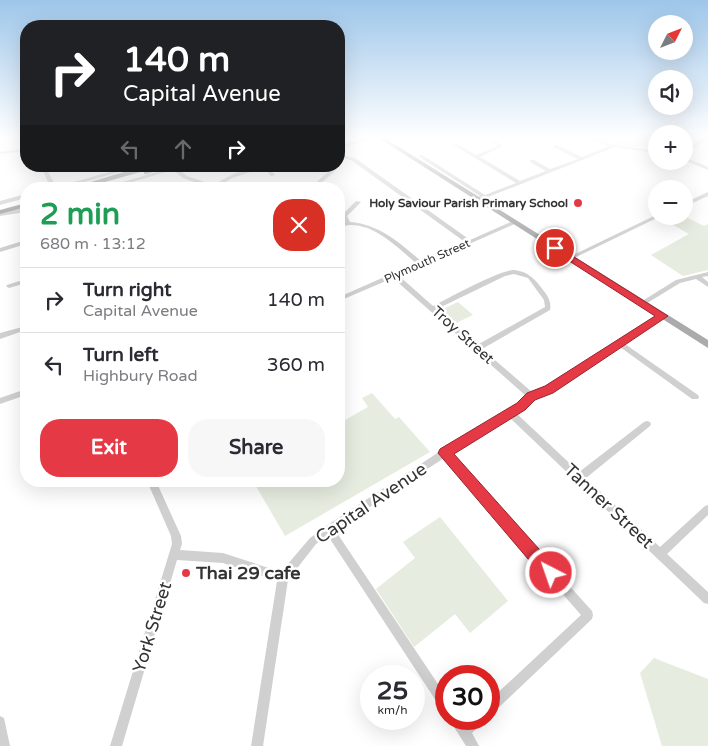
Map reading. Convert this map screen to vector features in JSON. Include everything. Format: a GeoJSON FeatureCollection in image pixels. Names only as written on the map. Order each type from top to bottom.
{"type":"FeatureCollection","features":[{"type":"Feature","properties":{"kind":"highway"},"geometry":{"type":"LineString","coordinates":[[96,182],[132,172]]}},
{"type":"Feature","properties":{"kind":"highway"},"geometry":{"type":"LineString","coordinates":[[101,182],[110,178],[143,172]]}},
{"type":"Feature","properties":{"kind":"highway"},"geometry":{"type":"LineString","coordinates":[[2,211],[20,204]]}},
{"type":"Feature","properties":{"kind":"highway"},"geometry":{"type":"LineString","coordinates":[[2,211],[20,206]]}},
{"type":"Feature","properties":{"kind":"main road"},"geometry":{"type":"LineString","coordinates":[[438,172],[708,345]]}},
{"type":"Feature","properties":{"kind":"street"},"geometry":{"type":"LineString","coordinates":[[90,182],[110,178],[124,172]]}},
{"type":"Feature","properties":{"kind":"street"},"geometry":{"type":"LineString","coordinates":[[124,182],[155,172]]}},
{"type":"Feature","properties":{"kind":"street"},"geometry":{"type":"LineString","coordinates":[[178,172],[184,177],[199,182]]}},
{"type":"Feature","properties":{"kind":"street"},"geometry":{"type":"LineString","coordinates":[[224,182],[230,177],[245,172]]}},
{"type":"Feature","properties":{"kind":"street"},"geometry":{"type":"LineString","coordinates":[[271,172],[274,175]]}},
{"type":"Feature","properties":{"kind":"street"},"geometry":{"type":"LineString","coordinates":[[320,182],[332,172]]}},
{"type":"Feature","properties":{"kind":"street"},"geometry":{"type":"LineString","coordinates":[[371,172],[469,242]]}},
{"type":"Feature","properties":{"kind":"street"},"geometry":{"type":"LineString","coordinates":[[443,172],[481,198],[502,208]]}},
{"type":"Feature","properties":{"kind":"street"},"geometry":{"type":"LineString","coordinates":[[501,172],[520,183]]}},
{"type":"Feature","properties":{"kind":"street"},"geometry":{"type":"LineString","coordinates":[[481,198],[548,172]]}},
{"type":"Feature","properties":{"kind":"street"},"geometry":{"type":"LineString","coordinates":[[693,201],[707,195]]}},
{"type":"Feature","properties":{"kind":"street"},"geometry":{"type":"LineString","coordinates":[[2,211],[20,200]]}},
{"type":"Feature","properties":{"kind":"street"},"geometry":{"type":"LineString","coordinates":[[345,215],[358,202]]}},
{"type":"Feature","properties":{"kind":"street"},"geometry":{"type":"LineString","coordinates":[[2,211],[20,210]]}},
{"type":"Feature","properties":{"kind":"street"},"geometry":{"type":"LineString","coordinates":[[345,218],[347,222],[378,230],[420,263]]}},
{"type":"Feature","properties":{"kind":"street"},"geometry":{"type":"LineString","coordinates":[[570,258],[648,221]]}},
{"type":"Feature","properties":{"kind":"street","name":"Plymouth Street"},"geometry":{"type":"LineString","coordinates":[[345,296],[515,222]]}},
{"type":"Feature","properties":{"kind":"street"},"geometry":{"type":"LineString","coordinates":[[0,250],[20,244]]}},
{"type":"Feature","properties":{"kind":"street"},"geometry":{"type":"LineString","coordinates":[[432,309],[503,274],[514,272],[530,277],[548,300],[549,306]]}},
{"type":"Feature","properties":{"kind":"street"},"geometry":{"type":"LineString","coordinates":[[642,303],[678,281],[708,274]]}},
{"type":"Feature","properties":{"kind":"street","name":"Troy Street"},"geometry":{"type":"LineString","coordinates":[[394,275],[531,396]]}},
{"type":"Feature","properties":{"kind":"street"},"geometry":{"type":"LineString","coordinates":[[696,276],[708,285]]}},
{"type":"Feature","properties":{"kind":"street"},"geometry":{"type":"LineString","coordinates":[[10,286],[20,283]]}},
{"type":"Feature","properties":{"kind":"street"},"geometry":{"type":"LineString","coordinates":[[477,348],[549,306],[557,308]]}},
{"type":"Feature","properties":{"kind":"street","name":"Capital Avenue"},"geometry":{"type":"LineString","coordinates":[[257,746],[283,578],[307,547],[329,529],[527,402],[531,396],[549,389],[663,316]]}},
{"type":"Feature","properties":{"kind":"street"},"geometry":{"type":"LineString","coordinates":[[0,336],[20,330]]}},
{"type":"Feature","properties":{"kind":"street"},"geometry":{"type":"LineString","coordinates":[[620,344],[695,397]]}},
{"type":"Feature","properties":{"kind":"street"},"geometry":{"type":"LineString","coordinates":[[0,401],[20,394]]}},
{"type":"Feature","properties":{"kind":"street","name":"Tanner Street"},"geometry":{"type":"LineString","coordinates":[[510,413],[708,599]]}},
{"type":"Feature","properties":{"kind":"street"},"geometry":{"type":"LineString","coordinates":[[579,478],[647,424]]}},
{"type":"Feature","properties":{"kind":"street"},"geometry":{"type":"LineString","coordinates":[[445,453],[588,615],[500,699]]}},
{"type":"Feature","properties":{"kind":"street","name":"York Street"},"geometry":{"type":"LineString","coordinates":[[116,746],[174,555],[176,536],[154,487]]}},
{"type":"Feature","properties":{"kind":"street"},"geometry":{"type":"LineString","coordinates":[[660,554],[708,509]]}},
{"type":"Feature","properties":{"kind":"street"},"geometry":{"type":"LineString","coordinates":[[329,529],[435,689]]}},
{"type":"Feature","properties":{"kind":"street"},"geometry":{"type":"LineString","coordinates":[[174,555],[223,558],[283,578]]}},
{"type":"Feature","properties":{"kind":"street"},"geometry":{"type":"LineString","coordinates":[[0,722],[4,746]]}},
{"type":"Feature","properties":{"kind":"street"},"geometry":{"type":"LineString","coordinates":[[464,732],[472,746]]}},
{"type":"Feature","properties":{"kind":"shaded area"},"geometry":{"type":"Polygon","coordinates":[[[693,220],[704,226],[708,224],[708,270],[683,276],[651,255],[689,234],[673,225],[693,225],[693,220]]]}},
{"type":"Feature","properties":{"kind":"shaded area"},"geometry":{"type":"Polygon","coordinates":[[[458,302],[473,315],[456,323],[441,310],[458,302]]]}},
{"type":"Feature","properties":{"kind":"shaded area"},"geometry":{"type":"Polygon","coordinates":[[[372,393],[395,419],[399,417],[430,452],[285,536],[256,487],[345,487],[345,420],[368,407],[362,398],[372,393]]]}},
{"type":"Feature","properties":{"kind":"shaded area"},"geometry":{"type":"Polygon","coordinates":[[[440,517],[508,601],[470,633],[455,614],[414,647],[376,589],[415,558],[403,542],[440,517]]]}},
{"type":"Feature","properties":{"kind":"shaded area"},"geometry":{"type":"Polygon","coordinates":[[[654,658],[708,679],[708,746],[662,746],[640,673],[654,658]]]}},
{"type":"Feature","properties":{"kind":"place","name":"Holy Saviour Parish Primary School"},"geometry":{"type":"Point","coordinates":[578,203]}},
{"type":"Feature","properties":{"kind":"place","name":"Thai 29 cafe"},"geometry":{"type":"Point","coordinates":[186,573]}},
{"type":"Feature","properties":{"kind":"route"},"geometry":{"type":"LineString","coordinates":[[551,573],[445,453],[521,406],[531,396],[549,389],[663,316],[555,248]]}}]}
